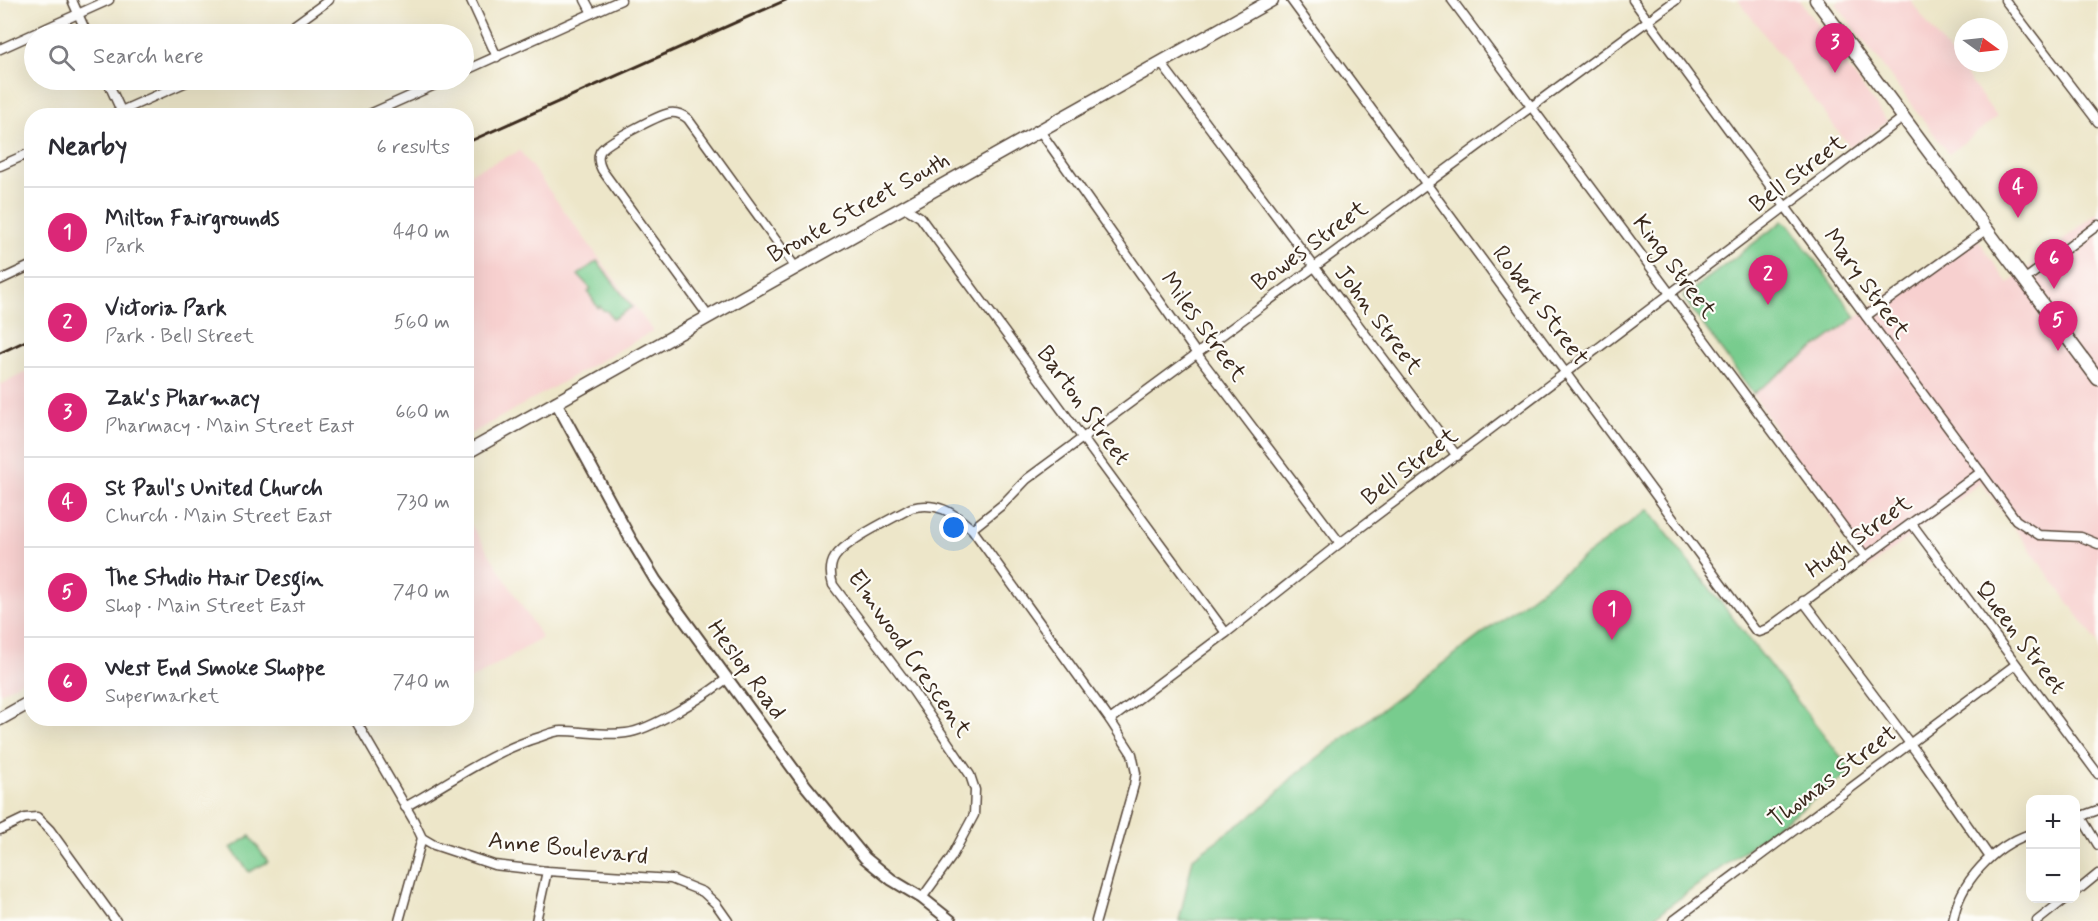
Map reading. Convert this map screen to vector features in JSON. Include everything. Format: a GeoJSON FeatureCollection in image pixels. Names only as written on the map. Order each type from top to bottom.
{"type":"FeatureCollection","features":[{"type":"Feature","properties":{"kind":"main road","name":"Bronte Street South"},"geometry":{"type":"LineString","coordinates":[[474,448],[1272,0]]}},
{"type":"Feature","properties":{"kind":"main road"},"geometry":{"type":"LineString","coordinates":[[1821,1],[2098,379]]}},
{"type":"Feature","properties":{"kind":"main road"},"geometry":{"type":"LineString","coordinates":[[0,719],[24,706]]}},
{"type":"Feature","properties":{"kind":"street"},"geometry":{"type":"LineString","coordinates":[[72,0],[82,24]]}},
{"type":"Feature","properties":{"kind":"street"},"geometry":{"type":"LineString","coordinates":[[56,24],[110,0]]}},
{"type":"Feature","properties":{"kind":"street"},"geometry":{"type":"LineString","coordinates":[[296,24],[329,0]]}},
{"type":"Feature","properties":{"kind":"street"},"geometry":{"type":"LineString","coordinates":[[471,0],[496,57]]}},
{"type":"Feature","properties":{"kind":"street"},"geometry":{"type":"LineString","coordinates":[[585,0],[592,14]]}},
{"type":"Feature","properties":{"kind":"street"},"geometry":{"type":"LineString","coordinates":[[474,67],[621,0]]}},
{"type":"Feature","properties":{"kind":"street","name":"Robert Street"},"geometry":{"type":"LineString","coordinates":[[1291,0],[1755,630],[1760,632]]}},
{"type":"Feature","properties":{"kind":"street","name":"King Street"},"geometry":{"type":"LineString","coordinates":[[1452,0],[1865,556]]}},
{"type":"Feature","properties":{"kind":"street","name":"Mary Street"},"geometry":{"type":"LineString","coordinates":[[1633,0],[2016,520],[2039,535],[2081,537],[2098,544]]}},
{"type":"Feature","properties":{"kind":"street","name":"Bowes Street"},"geometry":{"type":"LineString","coordinates":[[972,529],[1002,505],[1027,479],[1676,0]]}},
{"type":"Feature","properties":{"kind":"street"},"geometry":{"type":"LineString","coordinates":[[2005,0],[2098,122]]}},
{"type":"Feature","properties":{"kind":"street"},"geometry":{"type":"LineString","coordinates":[[0,49],[24,38]]}},
{"type":"Feature","properties":{"kind":"street","name":"John Street"},"geometry":{"type":"LineString","coordinates":[[1161,63],[1457,456]]}},
{"type":"Feature","properties":{"kind":"street"},"geometry":{"type":"LineString","coordinates":[[112,90],[120,108]]}},
{"type":"Feature","properties":{"kind":"street"},"geometry":{"type":"LineString","coordinates":[[132,108],[170,90]]}},
{"type":"Feature","properties":{"kind":"street"},"geometry":{"type":"LineString","coordinates":[[383,108],[424,90]]}},
{"type":"Feature","properties":{"kind":"street"},"geometry":{"type":"LineString","coordinates":[[709,317],[602,170],[598,158],[599,153],[610,142],[671,113],[687,118],[796,268]]}},
{"type":"Feature","properties":{"kind":"street","name":"Bell Street"},"geometry":{"type":"LineString","coordinates":[[1110,720],[1340,543],[1904,117]]}},
{"type":"Feature","properties":{"kind":"street","name":"Miles Street"},"geometry":{"type":"LineString","coordinates":[[1040,131],[1197,354],[1340,543]]}},
{"type":"Feature","properties":{"kind":"street"},"geometry":{"type":"LineString","coordinates":[[0,166],[24,156]]}},
{"type":"Feature","properties":{"kind":"street","name":"Barton Street"},"geometry":{"type":"LineString","coordinates":[[904,207],[920,217],[1226,633]]}},
{"type":"Feature","properties":{"kind":"street"},"geometry":{"type":"LineString","coordinates":[[2024,280],[2098,225]]}},
{"type":"Feature","properties":{"kind":"street"},"geometry":{"type":"LineString","coordinates":[[1866,316],[1987,228]]}},
{"type":"Feature","properties":{"kind":"street"},"geometry":{"type":"LineString","coordinates":[[0,280],[24,269]]}},
{"type":"Feature","properties":{"kind":"street","name":"Heslop Road"},"geometry":{"type":"LineString","coordinates":[[556,402],[656,581],[805,785],[865,858],[951,921]]}},
{"type":"Feature","properties":{"kind":"street","name":"Hugh Street"},"geometry":{"type":"LineString","coordinates":[[1760,632],[1981,472]]}},
{"type":"Feature","properties":{"kind":"street","name":"Elmwood Crescent"},"geometry":{"type":"LineString","coordinates":[[922,898],[951,858],[974,815],[975,790],[970,775],[913,691],[833,585],[830,573],[834,558],[842,548],[905,512],[922,505],[937,506],[958,516],[972,529],[1110,720]]}},
{"type":"Feature","properties":{"kind":"street","name":"Queen Street"},"geometry":{"type":"LineString","coordinates":[[1912,524],[2098,774]]}},
{"type":"Feature","properties":{"kind":"street"},"geometry":{"type":"LineString","coordinates":[[1803,602],[1910,744],[1989,856]]}},
{"type":"Feature","properties":{"kind":"street","name":"Thomas Street"},"geometry":{"type":"LineString","coordinates":[[1673,921],[2015,665]]}},
{"type":"Feature","properties":{"kind":"street"},"geometry":{"type":"LineString","coordinates":[[405,807],[504,751],[536,738],[560,731],[596,735],[628,733],[675,712],[714,689],[726,679]]}},
{"type":"Feature","properties":{"kind":"street"},"geometry":{"type":"LineString","coordinates":[[1096,921],[1136,773],[1132,753],[1110,720]]}},
{"type":"Feature","properties":{"kind":"street"},"geometry":{"type":"LineString","coordinates":[[359,726],[422,838],[399,921]]}},
{"type":"Feature","properties":{"kind":"street"},"geometry":{"type":"LineString","coordinates":[[2080,817],[2098,810]]}},
{"type":"Feature","properties":{"kind":"street"},"geometry":{"type":"LineString","coordinates":[[0,830],[25,818],[37,817],[50,830],[116,921]]}},
{"type":"Feature","properties":{"kind":"street"},"geometry":{"type":"LineString","coordinates":[[2080,821],[2098,845]]}},
{"type":"Feature","properties":{"kind":"street"},"geometry":{"type":"LineString","coordinates":[[1953,921],[1961,896],[1989,856],[2009,842],[2026,836]]}},
{"type":"Feature","properties":{"kind":"street","name":"Anne Boulevard"},"geometry":{"type":"LineString","coordinates":[[422,838],[434,845],[494,865],[547,871],[671,879],[703,892],[716,904],[728,921]]}},
{"type":"Feature","properties":{"kind":"street"},"geometry":{"type":"LineString","coordinates":[[536,921],[547,871]]}},
{"type":"Feature","properties":{"kind":"street"},"geometry":{"type":"LineString","coordinates":[[2080,889],[2098,874]]}},
{"type":"Feature","properties":{"kind":"street"},"geometry":{"type":"LineString","coordinates":[[2037,921],[2060,903]]}},
{"type":"Feature","properties":{"kind":"shaded area"},"geometry":{"type":"Polygon","coordinates":[[[1738,0],[1799,0],[1888,122],[1850,147],[1738,0]]]}},
{"type":"Feature","properties":{"kind":"shaded area"},"geometry":{"type":"Polygon","coordinates":[[[1841,0],[1910,0],[1954,59],[1954,72],[1964,72],[1997,117],[1949,154],[1836,4],[1841,0]]]}},
{"type":"Feature","properties":{"kind":"shaded area"},"geometry":{"type":"Polygon","coordinates":[[[520,151],[653,331],[474,432],[474,171],[520,151]]]}},
{"type":"Feature","properties":{"kind":"shaded area"},"geometry":{"type":"Polygon","coordinates":[[[2098,212],[2098,643],[1981,482],[1866,570],[1753,394],[1856,317],[1975,235],[2008,284],[2098,212]]]}},
{"type":"Feature","properties":{"kind":"shaded area"},"geometry":{"type":"Polygon","coordinates":[[[24,373],[24,680],[0,693],[0,385],[24,373]]]}},
{"type":"Feature","properties":{"kind":"shaded area"},"geometry":{"type":"Polygon","coordinates":[[[474,530],[542,638],[474,678],[474,530]]]}},
{"type":"Feature","properties":{"kind":"green space"},"geometry":{"type":"Polygon","coordinates":[[[1783,221],[1789,225],[1856,317],[1753,394],[1683,297],[1783,221]]]}},
{"type":"Feature","properties":{"kind":"green space"},"geometry":{"type":"Polygon","coordinates":[[[597,261],[632,307],[613,319],[607,311],[600,306],[598,308],[588,292],[591,289],[578,275],[597,261]]]}},
{"type":"Feature","properties":{"kind":"green space"},"geometry":{"type":"Polygon","coordinates":[[[1648,509],[1852,771],[1649,921],[1179,921],[1193,858],[1259,810],[1296,774],[1648,509]]]}},
{"type":"Feature","properties":{"kind":"green space"},"geometry":{"type":"Polygon","coordinates":[[[250,836],[268,862],[249,872],[231,848],[250,836]]]}},
{"type":"Feature","properties":{"kind":"railway"},"geometry":{"type":"LineString","coordinates":[[474,139],[786,0]]}},
{"type":"Feature","properties":{"kind":"railway"},"geometry":{"type":"LineString","coordinates":[[0,353],[24,342]]}},
{"type":"Feature","properties":{"kind":"place","name":"Zak's Pharmacy"},"geometry":{"type":"Point","coordinates":[1835,73]}},
{"type":"Feature","properties":{"kind":"place","name":"St Paul's United Church"},"geometry":{"type":"Point","coordinates":[2018,218]}},
{"type":"Feature","properties":{"kind":"place","name":"West End Smoke Shoppe"},"geometry":{"type":"Point","coordinates":[2054,289]}},
{"type":"Feature","properties":{"kind":"place","name":"Victoria Park"},"geometry":{"type":"Point","coordinates":[1768,305]}},
{"type":"Feature","properties":{"kind":"place","name":"The Studio Hair Desgin"},"geometry":{"type":"Point","coordinates":[2058,351]}},
{"type":"Feature","properties":{"kind":"place","name":"Milton Fairgrounds"},"geometry":{"type":"Point","coordinates":[1612,640]}}]}
